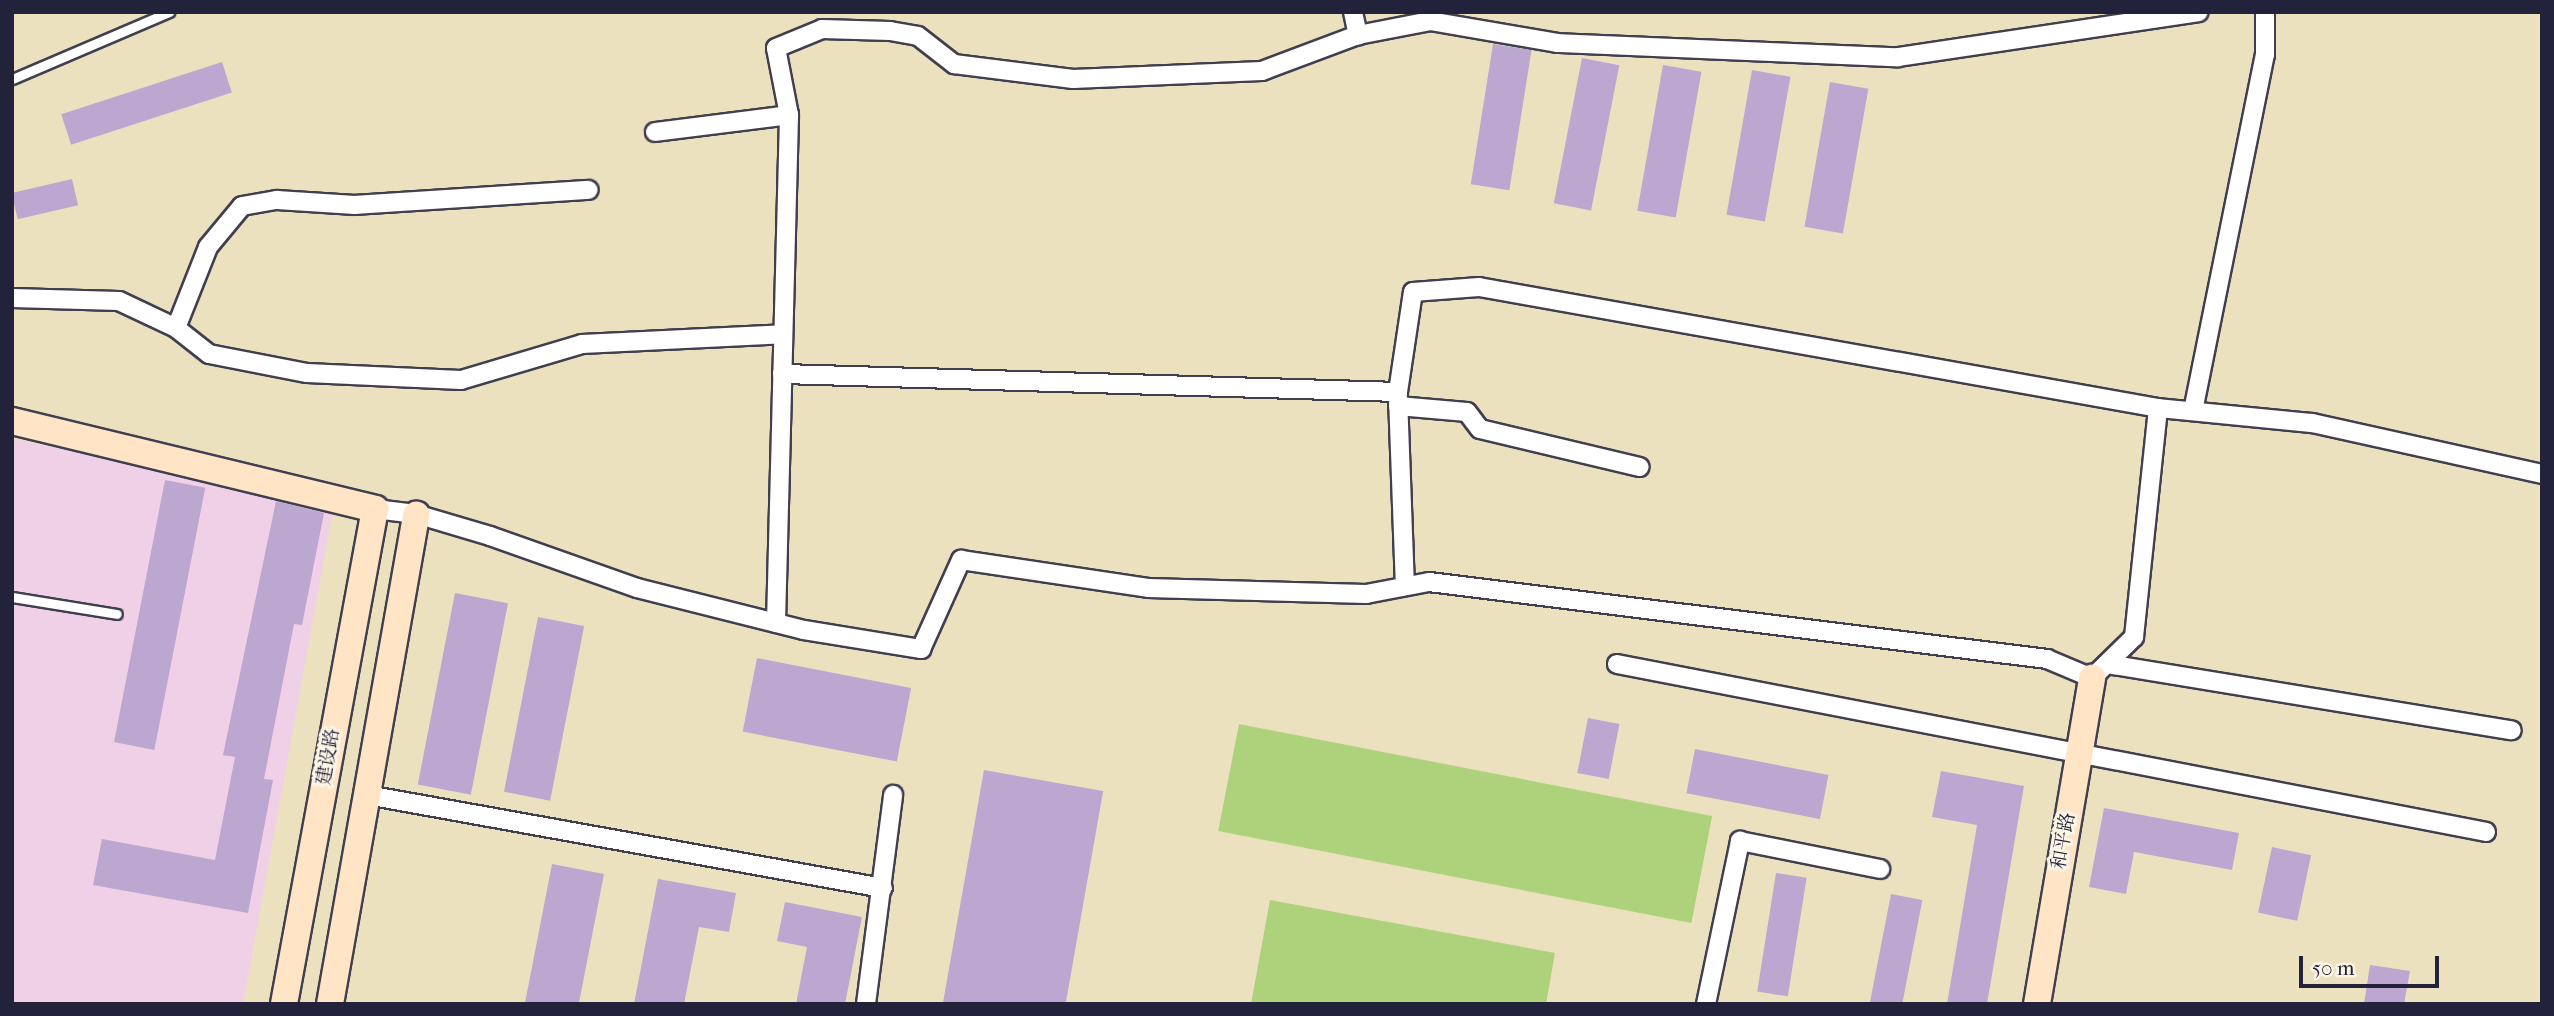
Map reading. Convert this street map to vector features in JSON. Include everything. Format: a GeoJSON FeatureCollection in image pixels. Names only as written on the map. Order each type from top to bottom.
{"type":"FeatureCollection","features":[{"type":"Feature","properties":{"kind":"street"},"geometry":{"type":"LineString","coordinates":[[1353,12],[1358,35]]}},
{"type":"Feature","properties":{"kind":"street"},"geometry":{"type":"LineString","coordinates":[[776,623],[789,115],[776,48],[821,29],[918,36],[954,64],[1073,79],[1262,71],[1358,35],[1430,21],[1557,43],[1898,57],[2199,12]]}},
{"type":"Feature","properties":{"kind":"street"},"geometry":{"type":"LineString","coordinates":[[2193,411],[2265,55],[2265,12]]}},
{"type":"Feature","properties":{"kind":"street"},"geometry":{"type":"LineString","coordinates":[[655,132],[789,115]]}},
{"type":"Feature","properties":{"kind":"street"},"geometry":{"type":"LineString","coordinates":[[176,328],[208,247],[242,206],[277,200],[355,205],[589,190]]}},
{"type":"Feature","properties":{"kind":"street"},"geometry":{"type":"LineString","coordinates":[[1405,586],[1398,399],[1413,292],[1479,287],[2158,408],[2312,423],[2542,474]]}},
{"type":"Feature","properties":{"kind":"street"},"geometry":{"type":"LineString","coordinates":[[12,298],[119,301],[176,328],[209,354],[307,373],[461,380],[582,344],[783,334]]}},
{"type":"Feature","properties":{"kind":"street"},"geometry":{"type":"LineString","coordinates":[[782,374],[1398,399],[1467,412],[1480,429],[1640,467]]}},
{"type":"Feature","properties":{"kind":"street"},"geometry":{"type":"LineString","coordinates":[[2099,671],[2134,637],[2158,408]]}},
{"type":"Feature","properties":{"kind":"street"},"geometry":{"type":"LineString","coordinates":[[12,421],[375,509],[416,514],[637,588],[776,623],[921,649],[961,560],[1148,588],[1367,594],[1429,582],[2047,659],[2099,671],[2512,730]]}},
{"type":"Feature","properties":{"kind":"street","name":"建设路"},"geometry":{"type":"LineString","coordinates":[[284,1004],[375,509]]}},
{"type":"Feature","properties":{"kind":"street"},"geometry":{"type":"LineString","coordinates":[[330,1004],[416,514]]}},
{"type":"Feature","properties":{"kind":"street"},"geometry":{"type":"LineString","coordinates":[[1617,664],[2486,832]]}},
{"type":"Feature","properties":{"kind":"street","name":"和平路"},"geometry":{"type":"LineString","coordinates":[[2037,1004],[2079,755],[2099,671]]}},
{"type":"Feature","properties":{"kind":"street"},"geometry":{"type":"LineString","coordinates":[[367,795],[883,888]]}},
{"type":"Feature","properties":{"kind":"street"},"geometry":{"type":"LineString","coordinates":[[866,1004],[893,795]]}},
{"type":"Feature","properties":{"kind":"street"},"geometry":{"type":"LineString","coordinates":[[1706,1004],[1740,841],[1880,869]]}},
{"type":"Feature","properties":{"kind":"lane"},"geometry":{"type":"LineString","coordinates":[[12,79],[169,12]]}},
{"type":"Feature","properties":{"kind":"lane"},"geometry":{"type":"LineString","coordinates":[[12,597],[117,614]]}},
{"type":"Feature","properties":{"kind":"shaded area"},"geometry":{"type":"Polygon","coordinates":[[[12,439],[334,504],[243,1004],[12,1004],[12,439]]]}},
{"type":"Feature","properties":{"kind":"green space"},"geometry":{"type":"Polygon","coordinates":[[[1239,724],[1712,816],[1691,923],[1218,831],[1239,724]]]}},
{"type":"Feature","properties":{"kind":"green space"},"geometry":{"type":"Polygon","coordinates":[[[1270,900],[1555,953],[1546,1004],[1251,1004],[1270,900]]]}},
{"type":"Feature","properties":{"kind":"building"},"geometry":{"type":"Polygon","coordinates":[[[1493,44],[1532,50],[1509,190],[1471,184],[1493,44]]]}},
{"type":"Feature","properties":{"kind":"building"},"geometry":{"type":"Polygon","coordinates":[[[1582,58],[1619,65],[1591,211],[1554,203],[1582,58]]]}},
{"type":"Feature","properties":{"kind":"building"},"geometry":{"type":"Polygon","coordinates":[[[222,62],[232,92],[71,145],[61,114],[222,62]]]}},
{"type":"Feature","properties":{"kind":"building"},"geometry":{"type":"Polygon","coordinates":[[[1663,65],[1701,72],[1676,218],[1637,211],[1663,65]]]}},
{"type":"Feature","properties":{"kind":"building"},"geometry":{"type":"Polygon","coordinates":[[[1752,70],[1790,77],[1765,222],[1726,215],[1752,70]]]}},
{"type":"Feature","properties":{"kind":"building"},"geometry":{"type":"Polygon","coordinates":[[[1830,82],[1868,89],[1843,234],[1804,227],[1830,82]]]}},
{"type":"Feature","properties":{"kind":"building"},"geometry":{"type":"Polygon","coordinates":[[[72,179],[78,205],[18,219],[12,193],[72,179]]]}},
{"type":"Feature","properties":{"kind":"building"},"geometry":{"type":"Polygon","coordinates":[[[165,480],[205,488],[154,750],[114,742],[165,480]]]}},
{"type":"Feature","properties":{"kind":"building"},"geometry":{"type":"Polygon","coordinates":[[[276,501],[324,513],[302,625],[294,624],[264,779],[273,780],[248,913],[93,885],[102,839],[215,860],[235,757],[223,755],[276,501]]]}},
{"type":"Feature","properties":{"kind":"building"},"geometry":{"type":"Polygon","coordinates":[[[455,593],[508,603],[471,795],[418,784],[455,593]]]}},
{"type":"Feature","properties":{"kind":"building"},"geometry":{"type":"Polygon","coordinates":[[[538,617],[584,626],[550,801],[504,792],[538,617]]]}},
{"type":"Feature","properties":{"kind":"building"},"geometry":{"type":"Polygon","coordinates":[[[757,658],[911,688],[897,762],[743,732],[757,658]]]}},
{"type":"Feature","properties":{"kind":"building"},"geometry":{"type":"Polygon","coordinates":[[[1588,718],[1619,724],[1609,779],[1577,773],[1588,718]]]}},
{"type":"Feature","properties":{"kind":"building"},"geometry":{"type":"Polygon","coordinates":[[[1695,749],[1829,775],[1820,819],[1686,793],[1695,749]]]}},
{"type":"Feature","properties":{"kind":"building"},"geometry":{"type":"Polygon","coordinates":[[[984,770],[1103,791],[1066,1004],[943,1004],[984,770]]]}},
{"type":"Feature","properties":{"kind":"building"},"geometry":{"type":"Polygon","coordinates":[[[1941,771],[2024,786],[1987,1004],[1947,1004],[1977,825],[1932,817],[1941,771]]]}},
{"type":"Feature","properties":{"kind":"building"},"geometry":{"type":"Polygon","coordinates":[[[2104,808],[2239,833],[2232,870],[2134,852],[2126,894],[2089,887],[2104,808]]]}},
{"type":"Feature","properties":{"kind":"building"},"geometry":{"type":"Polygon","coordinates":[[[2272,847],[2311,855],[2297,921],[2258,913],[2272,847]]]}},
{"type":"Feature","properties":{"kind":"building"},"geometry":{"type":"Polygon","coordinates":[[[552,864],[604,874],[579,1004],[525,1003],[552,864]]]}},
{"type":"Feature","properties":{"kind":"building"},"geometry":{"type":"Polygon","coordinates":[[[1776,873],[1807,878],[1788,996],[1757,992],[1776,873]]]}},
{"type":"Feature","properties":{"kind":"building"},"geometry":{"type":"Polygon","coordinates":[[[658,879],[736,893],[729,932],[699,927],[684,1004],[634,1004],[658,879]]]}},
{"type":"Feature","properties":{"kind":"building"},"geometry":{"type":"Polygon","coordinates":[[[1891,894],[1922,900],[1902,1004],[1870,1004],[1891,894]]]}},
{"type":"Feature","properties":{"kind":"building"},"geometry":{"type":"Polygon","coordinates":[[[785,902],[862,917],[845,1004],[796,1004],[807,947],[777,941],[785,902]]]}},
{"type":"Feature","properties":{"kind":"building"},"geometry":{"type":"Polygon","coordinates":[[[2370,965],[2410,971],[2404,1004],[2364,1004],[2370,965]]]}}]}
